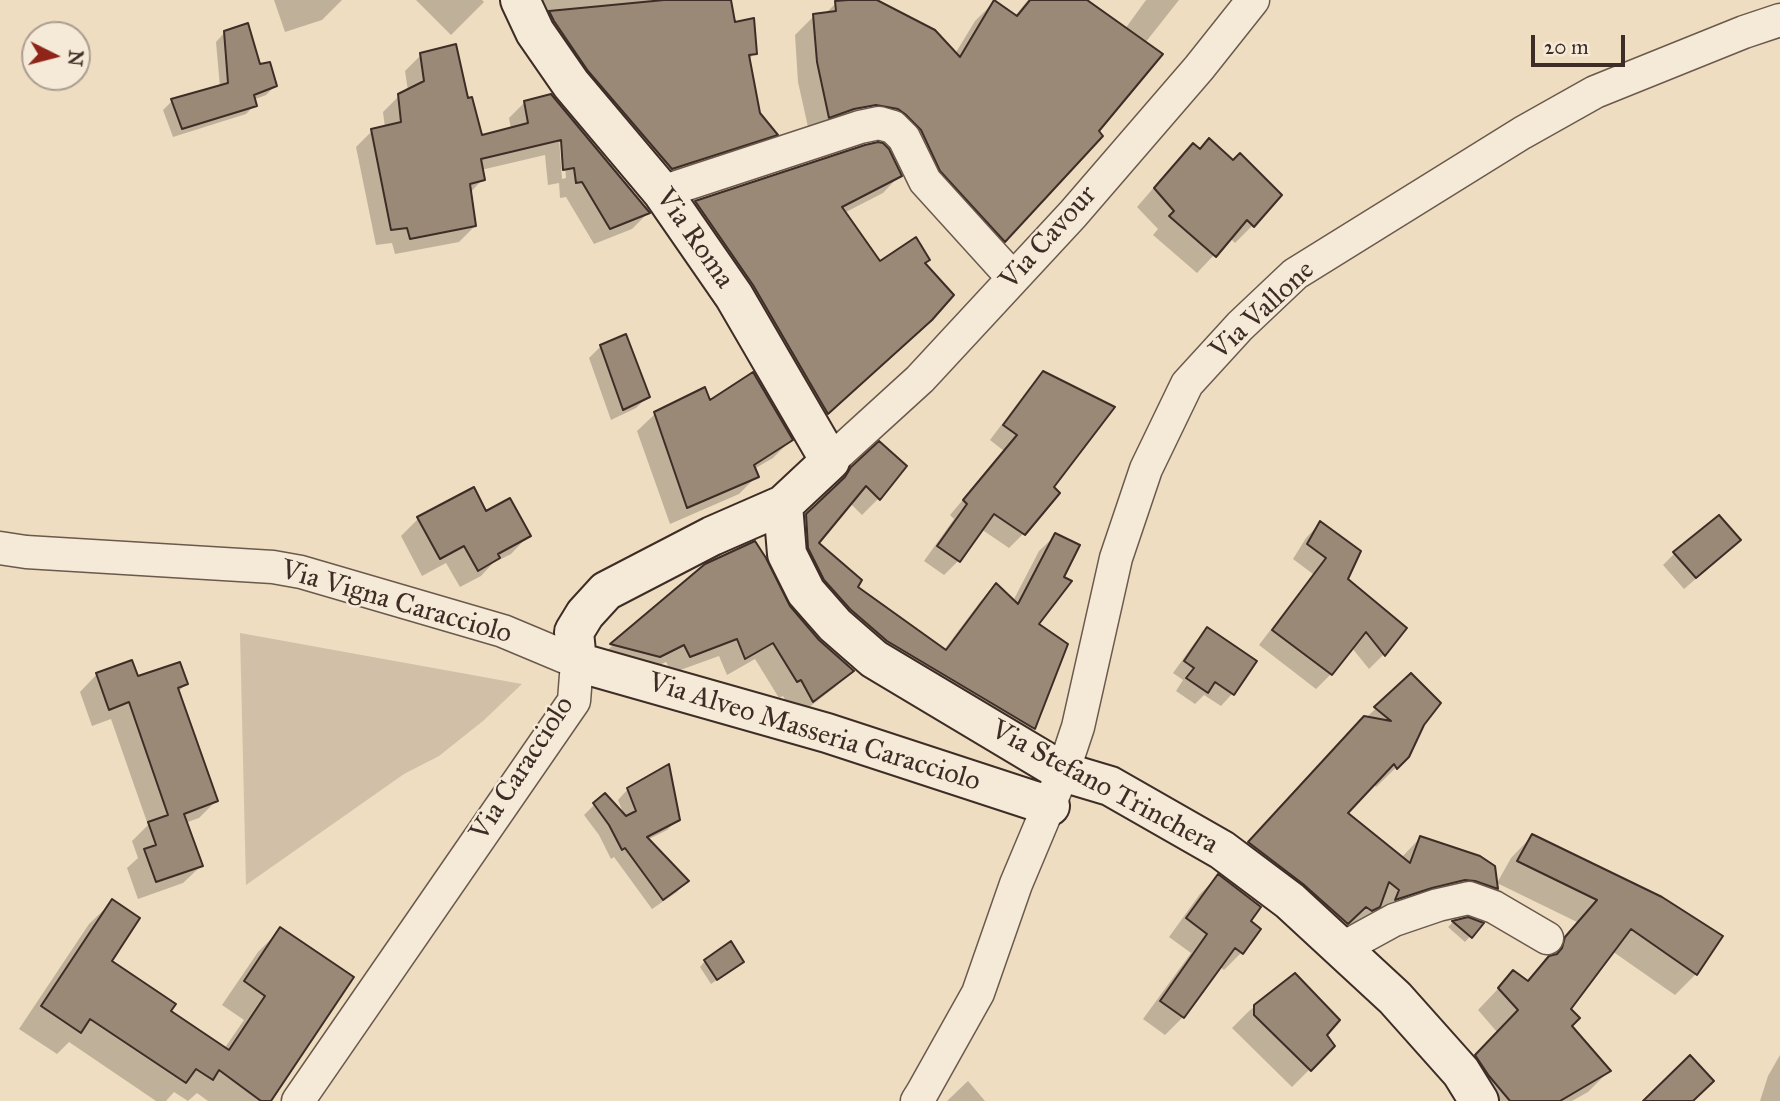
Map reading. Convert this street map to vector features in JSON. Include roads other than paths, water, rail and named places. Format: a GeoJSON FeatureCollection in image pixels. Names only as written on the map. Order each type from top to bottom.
{"type":"FeatureCollection","features":[{"type":"Feature","properties":{"kind":"street","name":"Via Cavour"},"geometry":{"type":"LineString","coordinates":[[830,461],[920,379],[1073,214],[1253,0]]}},
{"type":"Feature","properties":{"kind":"street","name":"Via Roma"},"geometry":{"type":"LineString","coordinates":[[527,16],[571,84],[662,192],[734,296],[830,461]]}},
{"type":"Feature","properties":{"kind":"street","name":"Via Vallone"},"geometry":{"type":"LineString","coordinates":[[917,1101],[978,993],[1016,884],[1057,789],[1078,727],[1116,558],[1146,469],[1187,384],[1240,326],[1295,274],[1522,133],[1595,92],[1780,20]]}},
{"type":"Feature","properties":{"kind":"street"},"geometry":{"type":"LineString","coordinates":[[662,192],[879,123],[893,127],[904,138],[925,181],[1013,278]]}},
{"type":"Feature","properties":{"kind":"street","name":"Via Caracciolo"},"geometry":{"type":"LineString","coordinates":[[298,1101],[574,701],[577,662],[574,632],[585,614],[606,591],[712,536],[783,505],[830,461]]}},
{"type":"Feature","properties":{"kind":"street","name":"Via Stefano Trinchera"},"geometry":{"type":"LineString","coordinates":[[783,505],[787,554],[806,592],[835,625],[874,659],[1057,789],[1110,786],[1222,850],[1290,901],[1395,998],[1461,1072],[1479,1101]]}},
{"type":"Feature","properties":{"kind":"street","name":"Via Vigna Caracciolo"},"geometry":{"type":"LineString","coordinates":[[0,548],[26,552],[273,567],[301,572],[503,631],[577,662]]}},
{"type":"Feature","properties":{"kind":"street","name":"Via Alveo Masseria Caracciolo"},"geometry":{"type":"LineString","coordinates":[[577,662],[827,733],[1057,789]]}},
{"type":"Feature","properties":{"kind":"street"},"geometry":{"type":"LineString","coordinates":[[1341,949],[1394,920],[1469,898],[1494,906],[1547,939]]}}]}
